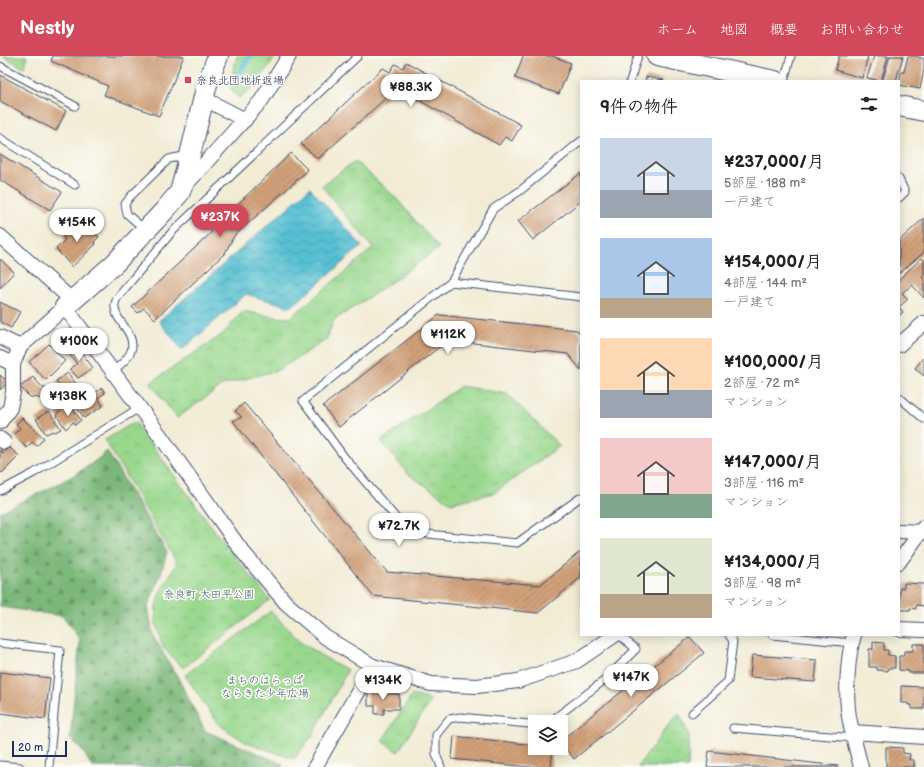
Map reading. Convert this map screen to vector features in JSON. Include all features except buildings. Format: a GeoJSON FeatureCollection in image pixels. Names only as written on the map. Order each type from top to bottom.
{"type":"FeatureCollection","features":[{"type":"Feature","properties":{"kind":"street"},"geometry":{"type":"LineString","coordinates":[[180,192],[203,98],[218,56]]}},
{"type":"Feature","properties":{"kind":"street"},"geometry":{"type":"LineString","coordinates":[[0,422],[10,408],[13,392],[13,364],[20,347],[114,264],[146,231],[261,101],[289,56]]}},
{"type":"Feature","properties":{"kind":"street"},"geometry":{"type":"LineString","coordinates":[[658,56],[770,80]]}},
{"type":"Feature","properties":{"kind":"street"},"geometry":{"type":"LineString","coordinates":[[203,98],[245,120]]}},
{"type":"Feature","properties":{"kind":"street"},"geometry":{"type":"LineString","coordinates":[[900,106],[924,111]]}},
{"type":"Feature","properties":{"kind":"street"},"geometry":{"type":"LineString","coordinates":[[0,236],[69,304],[112,372],[242,551],[286,603],[325,637],[373,666],[431,684],[477,686],[518,681],[578,661],[614,636]]}},
{"type":"Feature","properties":{"kind":"street"},"geometry":{"type":"LineString","coordinates":[[900,344],[924,323]]}},
{"type":"Feature","properties":{"kind":"street"},"geometry":{"type":"LineString","coordinates":[[0,337],[20,347]]}},
{"type":"Feature","properties":{"kind":"street"},"geometry":{"type":"LineString","coordinates":[[0,358],[13,364]]}},
{"type":"Feature","properties":{"kind":"street"},"geometry":{"type":"LineString","coordinates":[[900,531],[923,530]]}},
{"type":"Feature","properties":{"kind":"street"},"geometry":{"type":"LineString","coordinates":[[900,561],[923,530]]}},
{"type":"Feature","properties":{"kind":"street"},"geometry":{"type":"LineString","coordinates":[[900,629],[924,630]]}},
{"type":"Feature","properties":{"kind":"street"},"geometry":{"type":"LineString","coordinates":[[853,639],[848,673],[848,700],[850,721],[861,767]]}},
{"type":"Feature","properties":{"kind":"street"},"geometry":{"type":"LineString","coordinates":[[316,767],[373,666]]}},
{"type":"Feature","properties":{"kind":"street"},"geometry":{"type":"LineString","coordinates":[[853,735],[924,737]]}},
{"type":"Feature","properties":{"kind":"lane"},"geometry":{"type":"LineString","coordinates":[[112,372],[121,365],[132,351],[133,342],[130,334],[117,317],[114,306],[117,298],[172,232],[358,56]]}},
{"type":"Feature","properties":{"kind":"lane"},"geometry":{"type":"LineString","coordinates":[[630,80],[638,56]]}},
{"type":"Feature","properties":{"kind":"lane"},"geometry":{"type":"LineString","coordinates":[[784,80],[791,56]]}},
{"type":"Feature","properties":{"kind":"lane"},"geometry":{"type":"LineString","coordinates":[[0,66],[76,106]]}},
{"type":"Feature","properties":{"kind":"lane"},"geometry":{"type":"LineString","coordinates":[[0,138],[75,185]]}},
{"type":"Feature","properties":{"kind":"lane"},"geometry":{"type":"LineString","coordinates":[[580,142],[521,190],[493,209],[451,282],[303,401],[345,458],[408,532],[517,543],[580,498]]}},
{"type":"Feature","properties":{"kind":"lane"},"geometry":{"type":"LineString","coordinates":[[146,231],[127,214],[125,204],[130,197],[169,159],[190,155]]}},
{"type":"Feature","properties":{"kind":"lane"},"geometry":{"type":"LineString","coordinates":[[900,181],[905,192],[900,197]]}},
{"type":"Feature","properties":{"kind":"lane"},"geometry":{"type":"LineString","coordinates":[[451,282],[580,297]]}},
{"type":"Feature","properties":{"kind":"lane"},"geometry":{"type":"LineString","coordinates":[[900,398],[924,419]]}},
{"type":"Feature","properties":{"kind":"lane"},"geometry":{"type":"LineString","coordinates":[[0,491],[34,473],[139,408]]}},
{"type":"Feature","properties":{"kind":"lane"},"geometry":{"type":"LineString","coordinates":[[559,715],[606,679],[636,649],[620,636]]}},
{"type":"Feature","properties":{"kind":"lane"},"geometry":{"type":"LineString","coordinates":[[692,713],[728,681],[733,641],[730,636]]}},
{"type":"Feature","properties":{"kind":"lane"},"geometry":{"type":"LineString","coordinates":[[792,636],[853,639]]}},
{"type":"Feature","properties":{"kind":"lane"},"geometry":{"type":"LineString","coordinates":[[0,643],[60,650],[49,767]]}},
{"type":"Feature","properties":{"kind":"lane"},"geometry":{"type":"LineString","coordinates":[[441,767],[436,754],[436,734],[449,719],[460,716],[528,724]]}},
{"type":"Feature","properties":{"kind":"lane"},"geometry":{"type":"LineString","coordinates":[[733,728],[853,735]]}},
{"type":"Feature","properties":{"kind":"lane"},"geometry":{"type":"LineString","coordinates":[[0,765],[20,767]]}},
{"type":"Feature","properties":{"kind":"green space"},"geometry":{"type":"Polygon","coordinates":[[[3,56],[27,56],[24,68],[3,56]]]}},
{"type":"Feature","properties":{"kind":"green space"},"geometry":{"type":"Polygon","coordinates":[[[237,56],[276,56],[253,87],[239,98],[229,87],[237,56]]]}},
{"type":"Feature","properties":{"kind":"green space"},"geometry":{"type":"Polygon","coordinates":[[[355,161],[394,196],[439,248],[383,288],[334,320],[326,340],[278,370],[223,385],[177,418],[150,383],[223,334],[243,311],[273,317],[290,318],[373,248],[322,186],[355,161]]]}},
{"type":"Feature","properties":{"kind":"green space"},"geometry":{"type":"Polygon","coordinates":[[[461,386],[507,394],[560,446],[494,493],[451,503],[408,474],[381,441],[461,386]]]}},
{"type":"Feature","properties":{"kind":"green space","name":"奈良町 大田平公園"},"geometry":{"type":"Polygon","coordinates":[[[135,422],[223,542],[270,600],[183,668],[163,648],[155,621],[156,606],[160,592],[177,563],[105,440],[135,422]]]}},
{"type":"Feature","properties":{"kind":"green space"},"geometry":{"type":"Polygon","coordinates":[[[107,451],[167,552],[160,577],[148,606],[153,635],[177,676],[205,731],[283,764],[282,767],[92,767],[84,753],[70,738],[80,640],[63,616],[0,607],[0,512],[70,477],[84,469],[107,451]]]}},
{"type":"Feature","properties":{"kind":"green space","name":"まちのはらっぱ ならきた少年広場"},"geometry":{"type":"Polygon","coordinates":[[[271,611],[300,642],[325,658],[348,670],[312,736],[294,759],[245,742],[218,724],[185,675],[271,611]]]}},
{"type":"Feature","properties":{"kind":"green space"},"geometry":{"type":"Polygon","coordinates":[[[412,695],[431,700],[398,752],[382,741],[412,695]]]}},
{"type":"Feature","properties":{"kind":"green space"},"geometry":{"type":"Polygon","coordinates":[[[679,713],[689,735],[688,767],[638,767],[672,720],[679,713]]]}},
{"type":"Feature","properties":{"kind":"water"},"geometry":{"type":"Polygon","coordinates":[[[310,188],[362,246],[291,307],[246,294],[182,350],[159,321],[310,188]]]}},
{"type":"Feature","properties":{"kind":"waterway"},"geometry":{"type":"LineString","coordinates":[[236,78],[250,56]]}},
{"type":"Feature","properties":{"kind":"place","name":"奈良北団地折返場"},"geometry":{"type":"Point","coordinates":[188,80]}}]}
